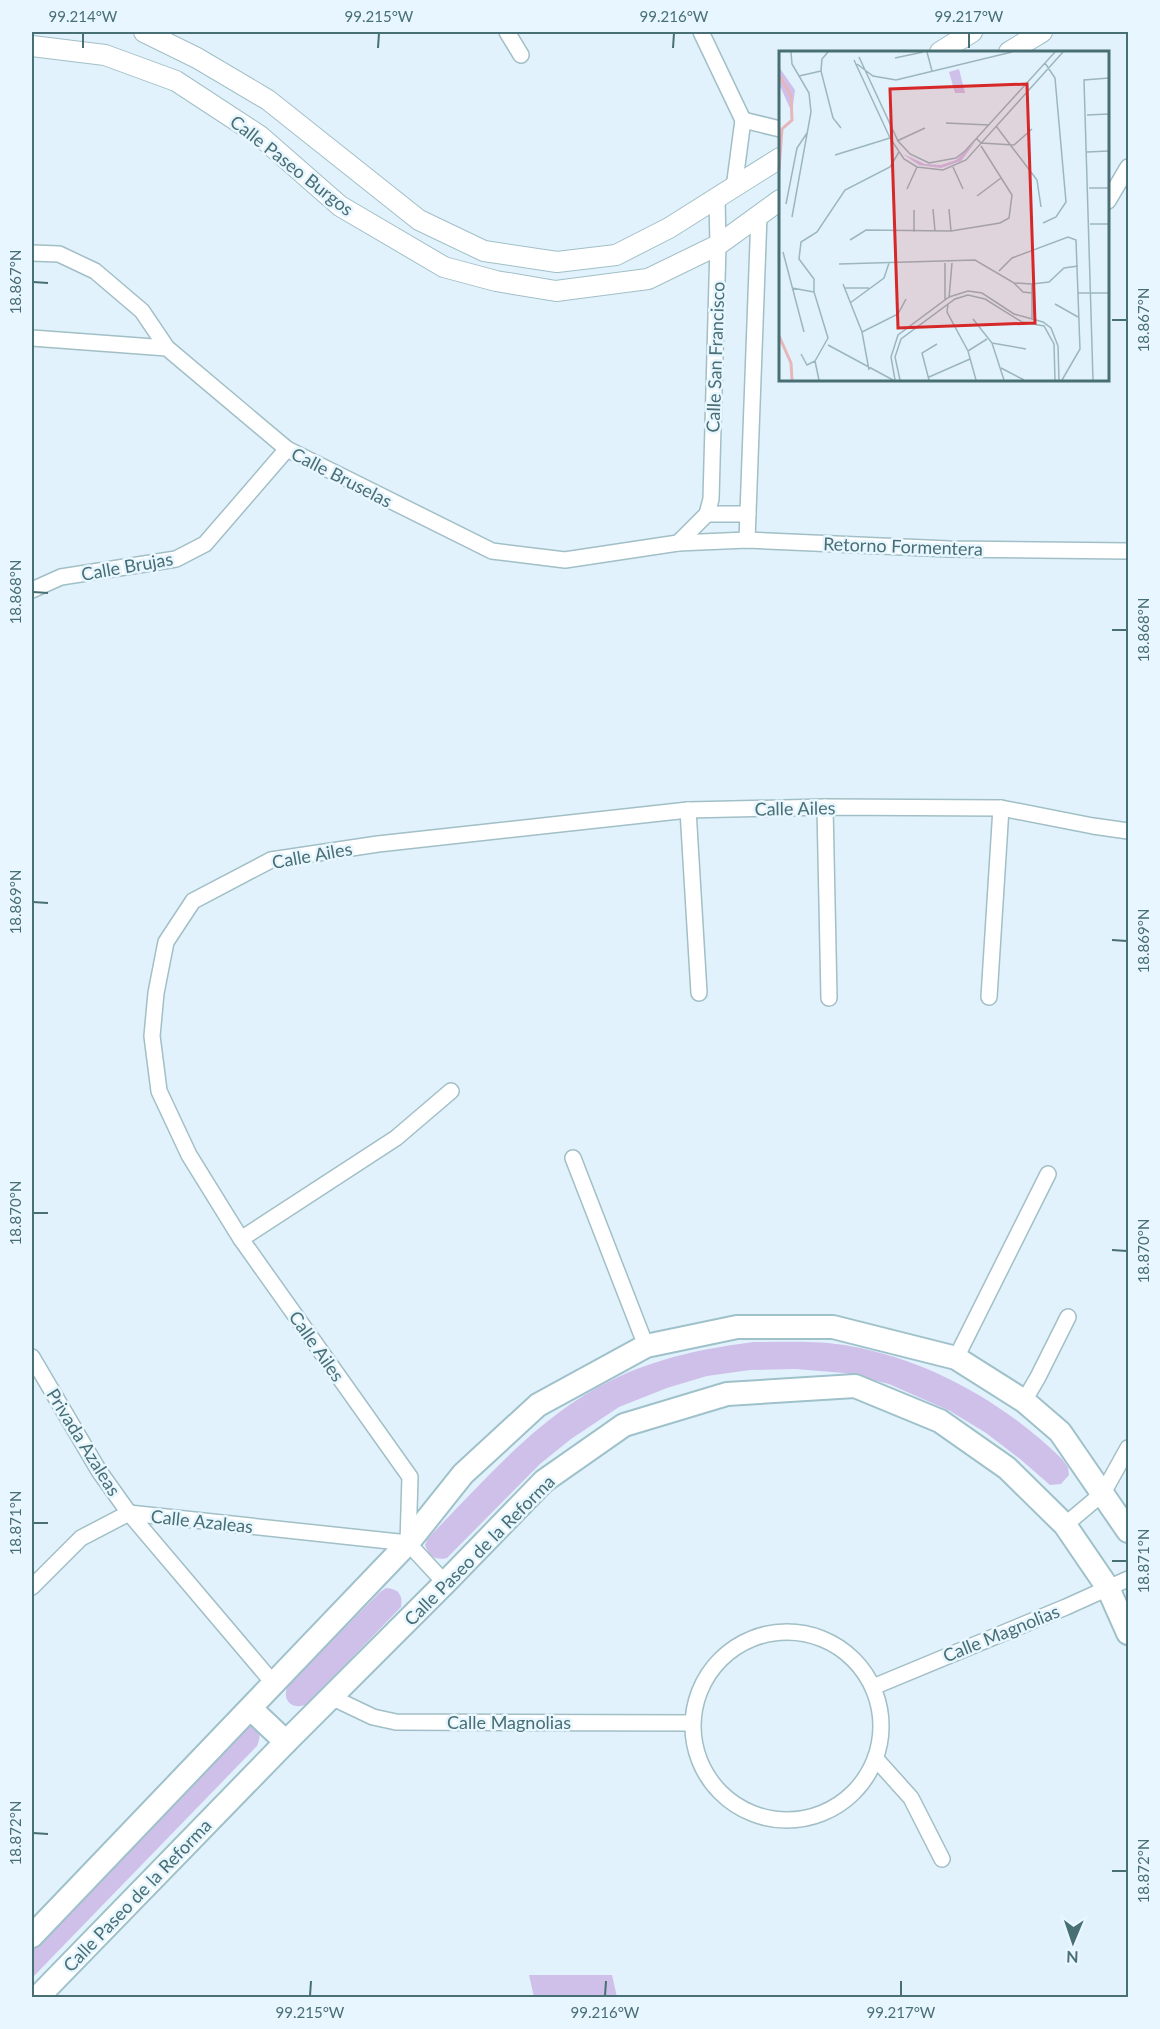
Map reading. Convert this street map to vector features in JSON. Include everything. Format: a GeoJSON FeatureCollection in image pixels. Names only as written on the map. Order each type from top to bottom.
{"type":"FeatureCollection","features":[{"type":"Feature","properties":{"kind":"main road"},"geometry":{"type":"LineString","coordinates":[[32,1936],[408,1544],[463,1474],[538,1405],[646,1346],[736,1327],[833,1327],[956,1358],[1024,1401],[1060,1432],[1128,1531]]}},
{"type":"Feature","properties":{"kind":"main road","name":"Calle Paseo de la Reforma"},"geometry":{"type":"LineString","coordinates":[[37,1998],[544,1481],[624,1425],[726,1394],[855,1386],[940,1421],[1007,1468],[1065,1525],[1108,1588],[1128,1633]]}},
{"type":"Feature","properties":{"kind":"main road"},"geometry":{"type":"LineString","coordinates":[[251,1708],[286,1742]]}},
{"type":"Feature","properties":{"kind":"street","name":"Calle Paseo Burgos"},"geometry":{"type":"LineString","coordinates":[[144,32],[197,58],[268,100],[419,220],[484,251],[557,262],[616,255],[669,228],[734,188],[778,165]]}},
{"type":"Feature","properties":{"kind":"street"},"geometry":{"type":"LineString","coordinates":[[507,32],[521,55]]}},
{"type":"Feature","properties":{"kind":"street"},"geometry":{"type":"LineString","coordinates":[[701,32],[743,120],[734,188]]}},
{"type":"Feature","properties":{"kind":"street"},"geometry":{"type":"LineString","coordinates":[[942,51],[972,32]]}},
{"type":"Feature","properties":{"kind":"street"},"geometry":{"type":"LineString","coordinates":[[1011,51],[1041,32]]}},
{"type":"Feature","properties":{"kind":"street","name":"Calle Paseo Burgos"},"geometry":{"type":"LineString","coordinates":[[32,46],[105,55],[176,81],[260,136],[340,206],[444,267],[496,281],[556,291],[648,279],[718,244],[779,201]]}},
{"type":"Feature","properties":{"kind":"street"},"geometry":{"type":"LineString","coordinates":[[743,120],[779,129]]}},
{"type":"Feature","properties":{"kind":"street"},"geometry":{"type":"LineString","coordinates":[[1109,198],[1128,166]]}},
{"type":"Feature","properties":{"kind":"street","name":"Calle San Francisco"},"geometry":{"type":"LineString","coordinates":[[707,514],[711,499],[718,244],[717,199]]}},
{"type":"Feature","properties":{"kind":"street"},"geometry":{"type":"LineString","coordinates":[[747,540],[759,215]]}},
{"type":"Feature","properties":{"kind":"street","name":"Calle Bruselas"},"geometry":{"type":"LineString","coordinates":[[32,253],[59,254],[95,271],[142,311],[167,348],[287,449],[492,551],[566,560],[678,543]]}},
{"type":"Feature","properties":{"kind":"street"},"geometry":{"type":"LineString","coordinates":[[32,338],[167,348]]}},
{"type":"Feature","properties":{"kind":"street","name":"Calle Brujas"},"geometry":{"type":"LineString","coordinates":[[32,590],[61,577],[176,559],[205,544],[287,449]]}},
{"type":"Feature","properties":{"kind":"street"},"geometry":{"type":"LineString","coordinates":[[678,543],[707,514],[748,514]]}},
{"type":"Feature","properties":{"kind":"street","name":"Retorno Formentera"},"geometry":{"type":"LineString","coordinates":[[678,543],[747,540],[950,549],[1128,551]]}},
{"type":"Feature","properties":{"kind":"street"},"geometry":{"type":"LineString","coordinates":[[825,807],[829,998]]}},
{"type":"Feature","properties":{"kind":"street","name":"Calle Ailes"},"geometry":{"type":"LineString","coordinates":[[408,1544],[410,1477],[241,1239],[189,1155],[159,1090],[152,1036],[156,993],[166,942],[193,901],[271,860],[378,844],[688,810],[825,807],[1001,808],[1128,831]]}},
{"type":"Feature","properties":{"kind":"street"},"geometry":{"type":"LineString","coordinates":[[989,997],[1001,808]]}},
{"type":"Feature","properties":{"kind":"street"},"geometry":{"type":"LineString","coordinates":[[688,810],[699,993]]}},
{"type":"Feature","properties":{"kind":"street"},"geometry":{"type":"LineString","coordinates":[[241,1239],[396,1138],[451,1091]]}},
{"type":"Feature","properties":{"kind":"street"},"geometry":{"type":"LineString","coordinates":[[573,1158],[646,1346]]}},
{"type":"Feature","properties":{"kind":"street"},"geometry":{"type":"LineString","coordinates":[[956,1358],[1047,1174]]}},
{"type":"Feature","properties":{"kind":"street"},"geometry":{"type":"LineString","coordinates":[[1024,1401],[1068,1317]]}},
{"type":"Feature","properties":{"kind":"street","name":"Privada Azaleas"},"geometry":{"type":"LineString","coordinates":[[32,1357],[99,1471],[129,1513],[81,1538],[32,1587]]}},
{"type":"Feature","properties":{"kind":"street"},"geometry":{"type":"LineString","coordinates":[[1065,1525],[1103,1493],[1128,1448]]}},
{"type":"Feature","properties":{"kind":"street","name":"Calle Azaleas"},"geometry":{"type":"LineString","coordinates":[[129,1513],[408,1544]]}},
{"type":"Feature","properties":{"kind":"street","name":"Calle Azaleas"},"geometry":{"type":"LineString","coordinates":[[129,1513],[274,1684]]}},
{"type":"Feature","properties":{"kind":"street"},"geometry":{"type":"LineString","coordinates":[[408,1544],[445,1584]]}},
{"type":"Feature","properties":{"kind":"street","name":"Calle Magnolias"},"geometry":{"type":"LineString","coordinates":[[873,1687],[1128,1579]]}},
{"type":"Feature","properties":{"kind":"street"},"geometry":{"type":"LineString","coordinates":[[782,1632],[810,1634],[836,1645],[857,1663],[873,1687],[880,1713],[880,1741],[876,1759],[855,1791],[832,1808],[806,1818],[778,1819],[750,1812],[726,1798],[708,1777],[696,1751],[692,1723],[697,1696],[710,1671],[730,1651],[754,1637],[782,1632]]}},
{"type":"Feature","properties":{"kind":"street","name":"Calle Magnolias"},"geometry":{"type":"LineString","coordinates":[[331,1697],[373,1718],[396,1722],[692,1723]]}},
{"type":"Feature","properties":{"kind":"street"},"geometry":{"type":"LineString","coordinates":[[876,1759],[910,1798],[942,1859]]}},
{"type":"Feature","properties":{"kind":"shaded area"},"geometry":{"type":"Polygon","coordinates":[[[754,1342],[814,1342],[850,1346],[909,1362],[937,1373],[990,1402],[1015,1419],[1062,1459],[1068,1467],[1069,1475],[1061,1484],[1050,1485],[986,1433],[950,1411],[889,1384],[844,1373],[795,1369],[750,1370],[707,1376],[667,1388],[619,1407],[571,1439],[540,1464],[447,1558],[436,1558],[428,1552],[425,1545],[428,1538],[492,1472],[536,1430],[585,1394],[629,1372],[664,1360],[718,1347],[754,1342]]]}},
{"type":"Feature","properties":{"kind":"shaded area"},"geometry":{"type":"Polygon","coordinates":[[[386,1588],[399,1593],[401,1607],[307,1704],[297,1706],[289,1703],[286,1695],[288,1685],[386,1588]]]}},
{"type":"Feature","properties":{"kind":"shaded area"},"geometry":{"type":"Polygon","coordinates":[[[253,1723],[259,1734],[257,1746],[32,1978],[32,1937],[237,1724],[253,1723]]]}},
{"type":"Feature","properties":{"kind":"shaded area"},"geometry":{"type":"Polygon","coordinates":[[[529,1975],[612,1975],[617,1997],[534,1997],[529,1975]]]}}]}
